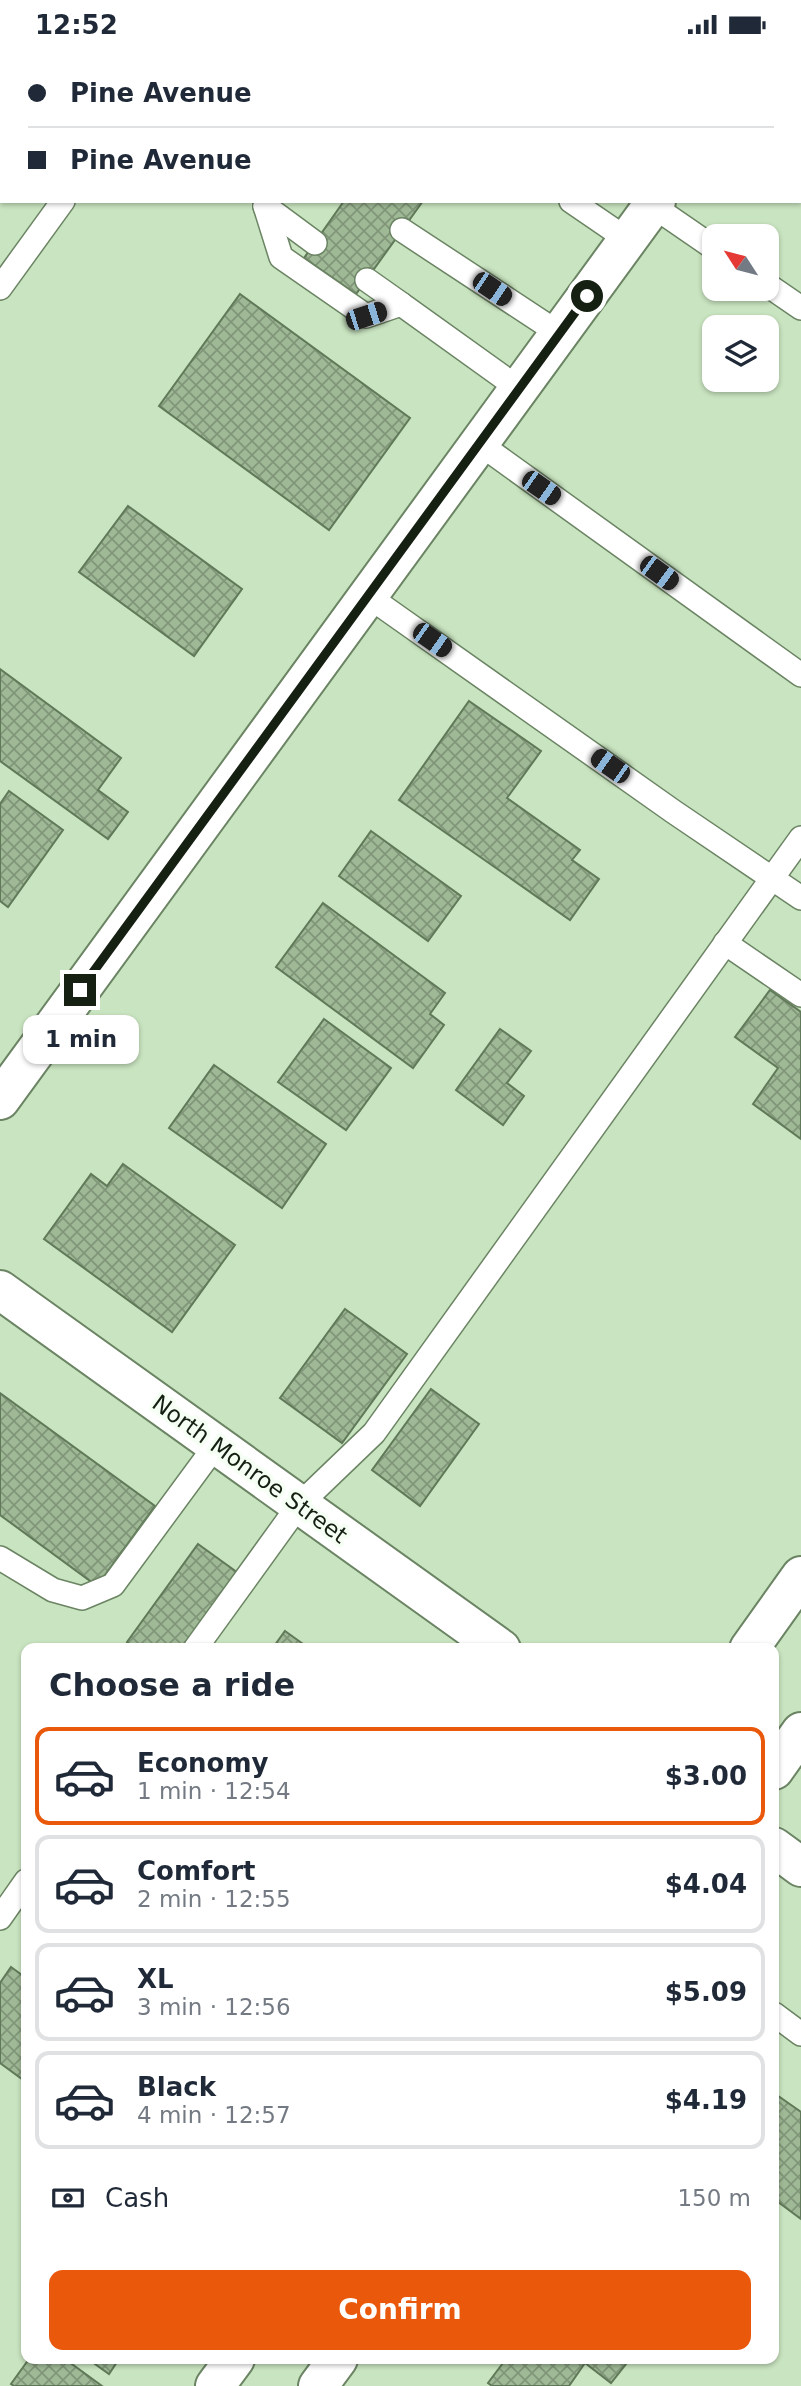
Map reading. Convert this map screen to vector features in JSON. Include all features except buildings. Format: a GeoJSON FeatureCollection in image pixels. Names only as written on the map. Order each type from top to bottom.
{"type":"FeatureCollection","features":[{"type":"Feature","properties":{"kind":"main road"},"geometry":{"type":"LineString","coordinates":[[0,1100],[654,203]]}},
{"type":"Feature","properties":{"kind":"main road","name":"North Monroe Street"},"geometry":{"type":"LineString","coordinates":[[0,1290],[492,1643]]}},
{"type":"Feature","properties":{"kind":"main road"},"geometry":{"type":"LineString","coordinates":[[753,1643],[801,1576]]}},
{"type":"Feature","properties":{"kind":"main road"},"geometry":{"type":"LineString","coordinates":[[779,1763],[801,1732]]}},
{"type":"Feature","properties":{"kind":"main road"},"geometry":{"type":"LineString","coordinates":[[779,1851],[801,1867]]}},
{"type":"Feature","properties":{"kind":"main road"},"geometry":{"type":"LineString","coordinates":[[215,2386],[231,2364]]}},
{"type":"Feature","properties":{"kind":"main road"},"geometry":{"type":"LineString","coordinates":[[318,2386],[334,2364]]}},
{"type":"Feature","properties":{"kind":"lane"},"geometry":{"type":"LineString","coordinates":[[0,288],[62,203]]}},
{"type":"Feature","properties":{"kind":"lane"},"geometry":{"type":"LineString","coordinates":[[574,203],[628,240]]}},
{"type":"Feature","properties":{"kind":"lane"},"geometry":{"type":"LineString","coordinates":[[654,203],[702,239]]}},
{"type":"Feature","properties":{"kind":"lane"},"geometry":{"type":"LineString","coordinates":[[266,204],[315,243]]}},
{"type":"Feature","properties":{"kind":"lane"},"geometry":{"type":"LineString","coordinates":[[266,204],[281,257],[366,316],[401,304]]}},
{"type":"Feature","properties":{"kind":"lane"},"geometry":{"type":"LineString","coordinates":[[402,230],[560,334]]}},
{"type":"Feature","properties":{"kind":"lane"},"geometry":{"type":"LineString","coordinates":[[367,280],[518,389]]}},
{"type":"Feature","properties":{"kind":"lane"},"geometry":{"type":"LineString","coordinates":[[779,293],[801,308]]}},
{"type":"Feature","properties":{"kind":"lane"},"geometry":{"type":"LineString","coordinates":[[480,444],[801,675]]}},
{"type":"Feature","properties":{"kind":"lane"},"geometry":{"type":"LineString","coordinates":[[369,596],[674,812],[801,898]]}},
{"type":"Feature","properties":{"kind":"lane"},"geometry":{"type":"LineString","coordinates":[[199,1643],[299,1505],[374,1433],[801,838]]}},
{"type":"Feature","properties":{"kind":"lane"},"geometry":{"type":"LineString","coordinates":[[725,943],[801,995]]}},
{"type":"Feature","properties":{"kind":"lane"},"geometry":{"type":"LineString","coordinates":[[0,1558],[53,1590],[82,1598],[113,1585],[216,1445]]}},
{"type":"Feature","properties":{"kind":"lane"},"geometry":{"type":"LineString","coordinates":[[0,1918],[21,1888]]}},
{"type":"Feature","properties":{"kind":"lane"},"geometry":{"type":"LineString","coordinates":[[779,2018],[801,2034]]}},
{"type":"Feature","properties":{"kind":"route"},"geometry":{"type":"LineString","coordinates":[[80,990],[587,296]]}}]}
